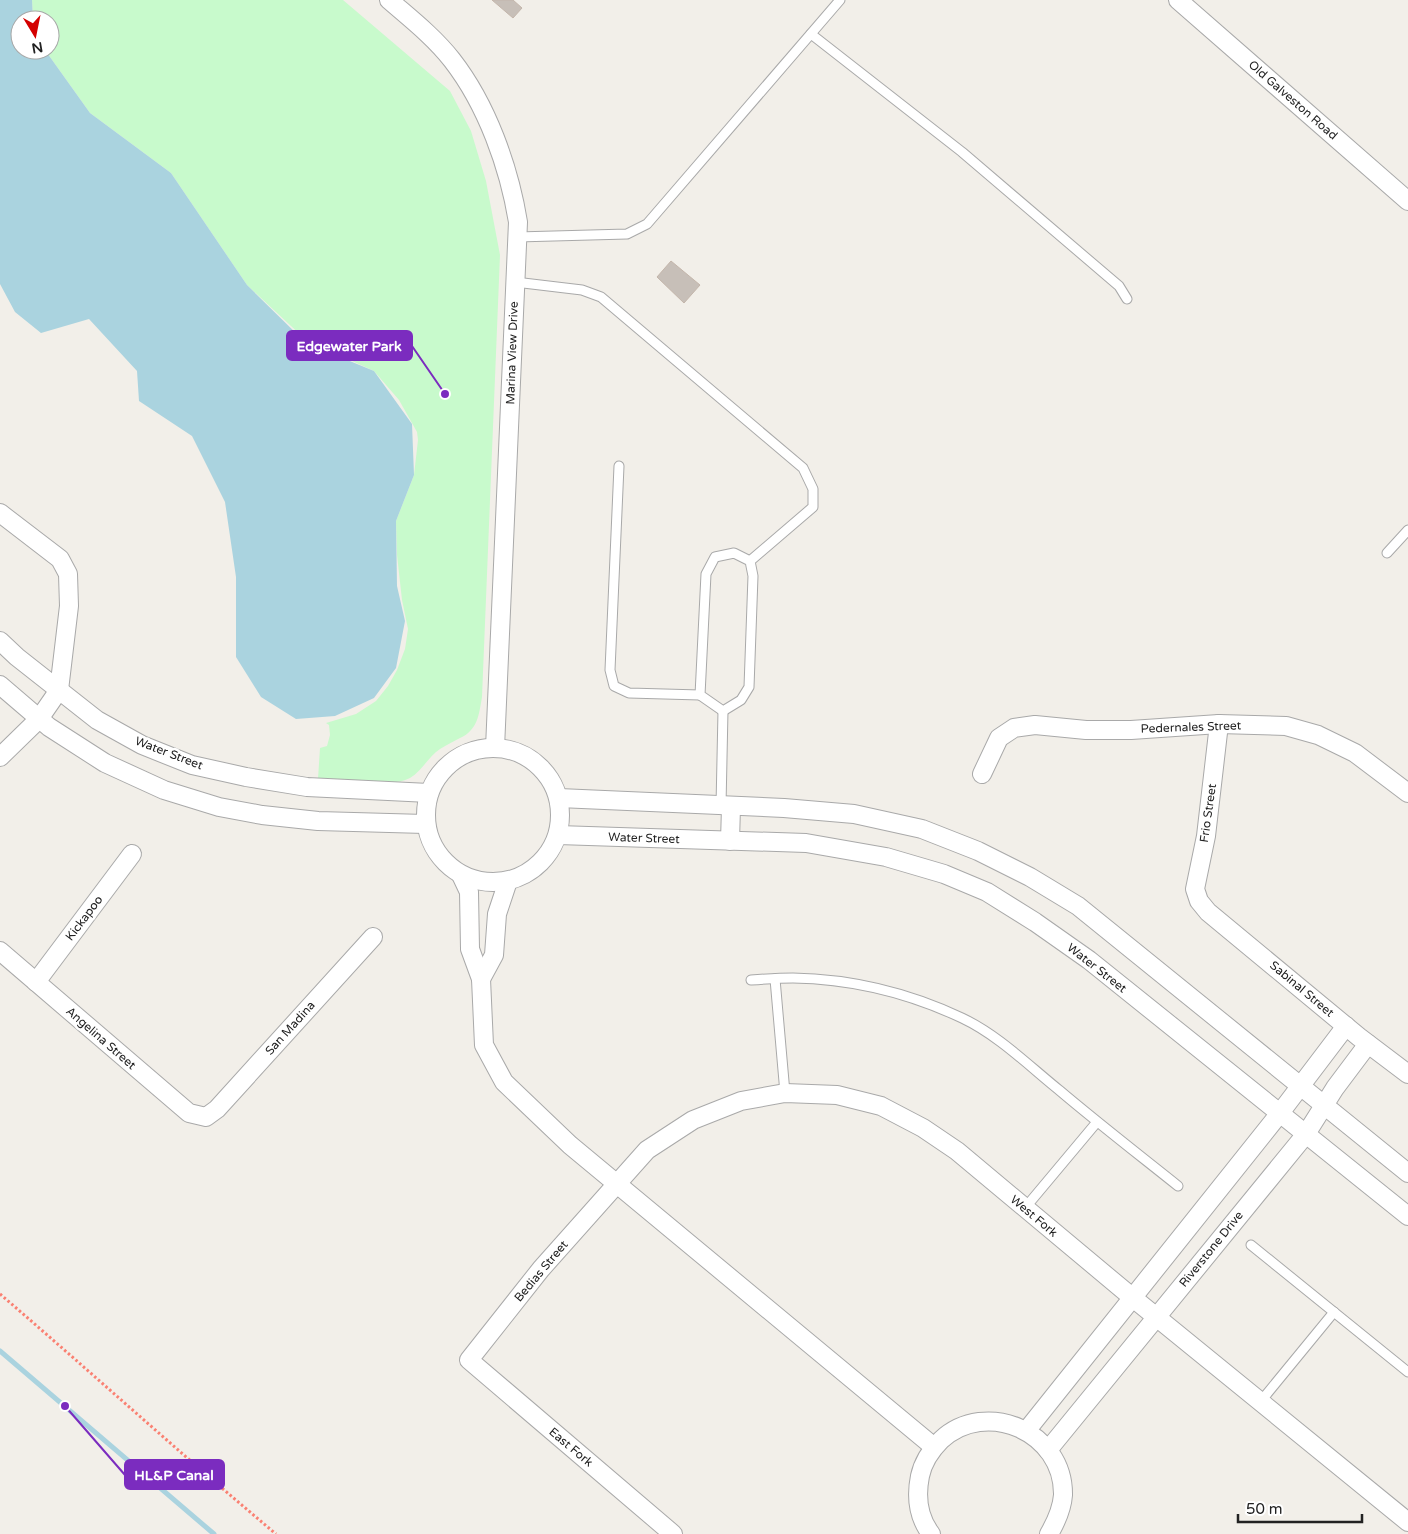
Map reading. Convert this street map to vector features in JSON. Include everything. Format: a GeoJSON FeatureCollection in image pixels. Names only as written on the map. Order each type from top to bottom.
{"type":"FeatureCollection","features":[{"type":"Feature","properties":{"kind":"street","name":"Marina View Drive"},"geometry":{"type":"LineString","coordinates":[[389,0],[428,34],[452,60],[470,88],[498,146],[508,174],[518,222],[495,748]]}},
{"type":"Feature","properties":{"kind":"street","name":"Old Galveston Road"},"geometry":{"type":"LineString","coordinates":[[1178,0],[1408,201]]}},
{"type":"Feature","properties":{"kind":"street"},"geometry":{"type":"LineString","coordinates":[[0,514],[60,559],[68,574],[69,606],[59,690],[39,719],[0,757]]}},
{"type":"Feature","properties":{"kind":"street","name":"Water Street"},"geometry":{"type":"LineString","coordinates":[[0,641],[17,658],[105,724],[142,745],[192,765],[246,777],[307,787],[429,793]]}},
{"type":"Feature","properties":{"kind":"street"},"geometry":{"type":"LineString","coordinates":[[0,686],[49,727],[105,763],[164,790],[219,807],[262,815],[318,821],[425,824]]}},
{"type":"Feature","properties":{"kind":"street","name":"Pedernales Street"},"geometry":{"type":"LineString","coordinates":[[982,774],[999,738],[1014,728],[1035,725],[1086,730],[1131,730],[1219,724],[1286,726],[1318,735],[1355,753],[1408,792]]}},
{"type":"Feature","properties":{"kind":"street","name":"Frio Street"},"geometry":{"type":"LineString","coordinates":[[1199,901],[1196,890],[1206,836],[1219,724]]}},
{"type":"Feature","properties":{"kind":"street"},"geometry":{"type":"LineString","coordinates":[[495,748],[512,750],[528,757],[542,768],[552,782],[559,798],[561,816],[558,835],[550,851],[539,865],[525,875],[508,881],[484,882],[461,875],[444,862],[432,844],[425,824],[425,808],[429,793],[439,774],[454,760],[474,750],[495,748]]}},
{"type":"Feature","properties":{"kind":"street"},"geometry":{"type":"LineString","coordinates":[[559,798],[726,807],[784,808],[854,814],[922,829],[978,852],[1030,877],[1078,906],[1408,1173]]}},
{"type":"Feature","properties":{"kind":"street"},"geometry":{"type":"LineString","coordinates":[[726,807],[730,841]]}},
{"type":"Feature","properties":{"kind":"street","name":"Water Street"},"geometry":{"type":"LineString","coordinates":[[558,835],[806,843],[886,857],[944,874],[987,892],[1035,922],[1089,960],[1408,1216]]}},
{"type":"Feature","properties":{"kind":"street","name":"Kickapoo"},"geometry":{"type":"LineString","coordinates":[[36,982],[132,854]]}},
{"type":"Feature","properties":{"kind":"street"},"geometry":{"type":"LineString","coordinates":[[461,875],[469,892],[470,949],[481,979],[484,1045],[504,1082],[570,1145],[934,1447]]}},
{"type":"Feature","properties":{"kind":"street"},"geometry":{"type":"LineString","coordinates":[[481,979],[494,955],[497,914],[508,881]]}},
{"type":"Feature","properties":{"kind":"street","name":"Sabinal Street"},"geometry":{"type":"LineString","coordinates":[[1199,901],[1208,912],[1368,1044],[1408,1074]]}},
{"type":"Feature","properties":{"kind":"street","name":"San Madina"},"geometry":{"type":"LineString","coordinates":[[206,1117],[217,1109],[374,937]]}},
{"type":"Feature","properties":{"kind":"street","name":"Angelina Street"},"geometry":{"type":"LineString","coordinates":[[0,951],[189,1113],[206,1117]]}},
{"type":"Feature","properties":{"kind":"street"},"geometry":{"type":"LineString","coordinates":[[1027,1430],[1280,1113],[1346,1026]]}},
{"type":"Feature","properties":{"kind":"street","name":"Riverstone Drive"},"geometry":{"type":"LineString","coordinates":[[1048,1450],[1306,1134],[1324,1105],[1368,1044]]}},
{"type":"Feature","properties":{"kind":"street","name":"West Fork"},"geometry":{"type":"LineString","coordinates":[[617,1184],[647,1150],[693,1120],[741,1101],[785,1093],[837,1095],[881,1106],[923,1128],[957,1151],[1133,1298],[1408,1522]]}},
{"type":"Feature","properties":{"kind":"street","name":"Bedias Street"},"geometry":{"type":"LineString","coordinates":[[469,1360],[541,1269],[617,1184]]}},
{"type":"Feature","properties":{"kind":"street","name":"East Fork"},"geometry":{"type":"LineString","coordinates":[[469,1360],[673,1534]]}},
{"type":"Feature","properties":{"kind":"street"},"geometry":{"type":"LineString","coordinates":[[931,1534],[920,1512],[918,1489],[922,1467],[934,1447],[948,1434],[964,1425],[983,1421],[1002,1422],[1027,1430],[1039,1439],[1048,1450],[1059,1471],[1063,1494],[1058,1518],[1049,1534]]}},
{"type":"Feature","properties":{"kind":"lane"},"geometry":{"type":"LineString","coordinates":[[517,237],[627,234],[647,224],[840,0]]}},
{"type":"Feature","properties":{"kind":"lane"},"geometry":{"type":"LineString","coordinates":[[811,34],[962,152],[1119,286],[1127,299]]}},
{"type":"Feature","properties":{"kind":"lane"},"geometry":{"type":"LineString","coordinates":[[515,282],[582,290],[600,297],[803,468],[813,489],[813,507],[750,562]]}},
{"type":"Feature","properties":{"kind":"lane"},"geometry":{"type":"LineString","coordinates":[[619,466],[610,670],[614,686],[629,692],[700,695],[723,711]]}},
{"type":"Feature","properties":{"kind":"lane"},"geometry":{"type":"LineString","coordinates":[[1387,553],[1408,530]]}},
{"type":"Feature","properties":{"kind":"lane"},"geometry":{"type":"LineString","coordinates":[[700,695],[706,574],[715,557],[734,553],[750,562],[753,576],[749,687],[740,700],[723,711]]}},
{"type":"Feature","properties":{"kind":"lane"},"geometry":{"type":"LineString","coordinates":[[723,711],[726,807]]}},
{"type":"Feature","properties":{"kind":"lane"},"geometry":{"type":"LineString","coordinates":[[751,980],[792,978],[874,987],[921,1001],[963,1019],[1002,1043],[1178,1186]]}},
{"type":"Feature","properties":{"kind":"lane"},"geometry":{"type":"LineString","coordinates":[[775,979],[785,1093]]}},
{"type":"Feature","properties":{"kind":"lane"},"geometry":{"type":"LineString","coordinates":[[1024,1208],[1097,1122]]}},
{"type":"Feature","properties":{"kind":"lane"},"geometry":{"type":"LineString","coordinates":[[1251,1245],[1408,1372]]}},
{"type":"Feature","properties":{"kind":"lane"},"geometry":{"type":"LineString","coordinates":[[1261,1401],[1334,1312]]}},
{"type":"Feature","properties":{"kind":"path"},"geometry":{"type":"LineString","coordinates":[[0,1294],[276,1534]]}},
{"type":"Feature","properties":{"kind":"green space"},"geometry":{"type":"Polygon","coordinates":[[[32,0],[343,0],[450,91],[471,131],[486,181],[500,255],[482,697],[477,721],[471,731],[436,752],[410,778],[391,783],[318,779],[320,748],[327,746],[330,735],[329,725],[326,723],[356,714],[376,701],[388,686],[397,670],[405,649],[408,629],[402,600],[397,555],[396,521],[414,475],[418,440],[417,432],[399,400],[374,371],[306,340],[247,285],[171,173],[90,113],[52,60],[60,60],[60,10],[32,10],[32,0]]]}},
{"type":"Feature","properties":{"kind":"water"},"geometry":{"type":"Polygon","coordinates":[[[0,0],[32,0],[32,10],[10,10],[10,60],[52,60],[90,113],[171,173],[247,285],[306,343],[374,371],[412,424],[414,475],[396,521],[397,586],[405,621],[396,668],[374,698],[335,716],[296,719],[261,697],[236,657],[236,577],[225,502],[192,436],[139,401],[137,371],[89,319],[41,333],[15,312],[0,284],[0,0]]]}},
{"type":"Feature","properties":{"kind":"building"},"geometry":{"type":"Polygon","coordinates":[[[492,0],[513,0],[522,8],[513,18],[492,0]]]}},
{"type":"Feature","properties":{"kind":"building"},"geometry":{"type":"Polygon","coordinates":[[[671,261],[700,285],[684,303],[657,277],[671,261]]]}},
{"type":"Feature","properties":{"kind":"waterway"},"geometry":{"type":"LineString","coordinates":[[0,1351],[214,1534]]}},
{"type":"Feature","properties":{"kind":"place","name":"Edgewater Park"},"geometry":{"type":"Point","coordinates":[445,394]}},
{"type":"Feature","properties":{"kind":"place","name":"HL&P Canal"},"geometry":{"type":"Point","coordinates":[65,1406]}}]}
